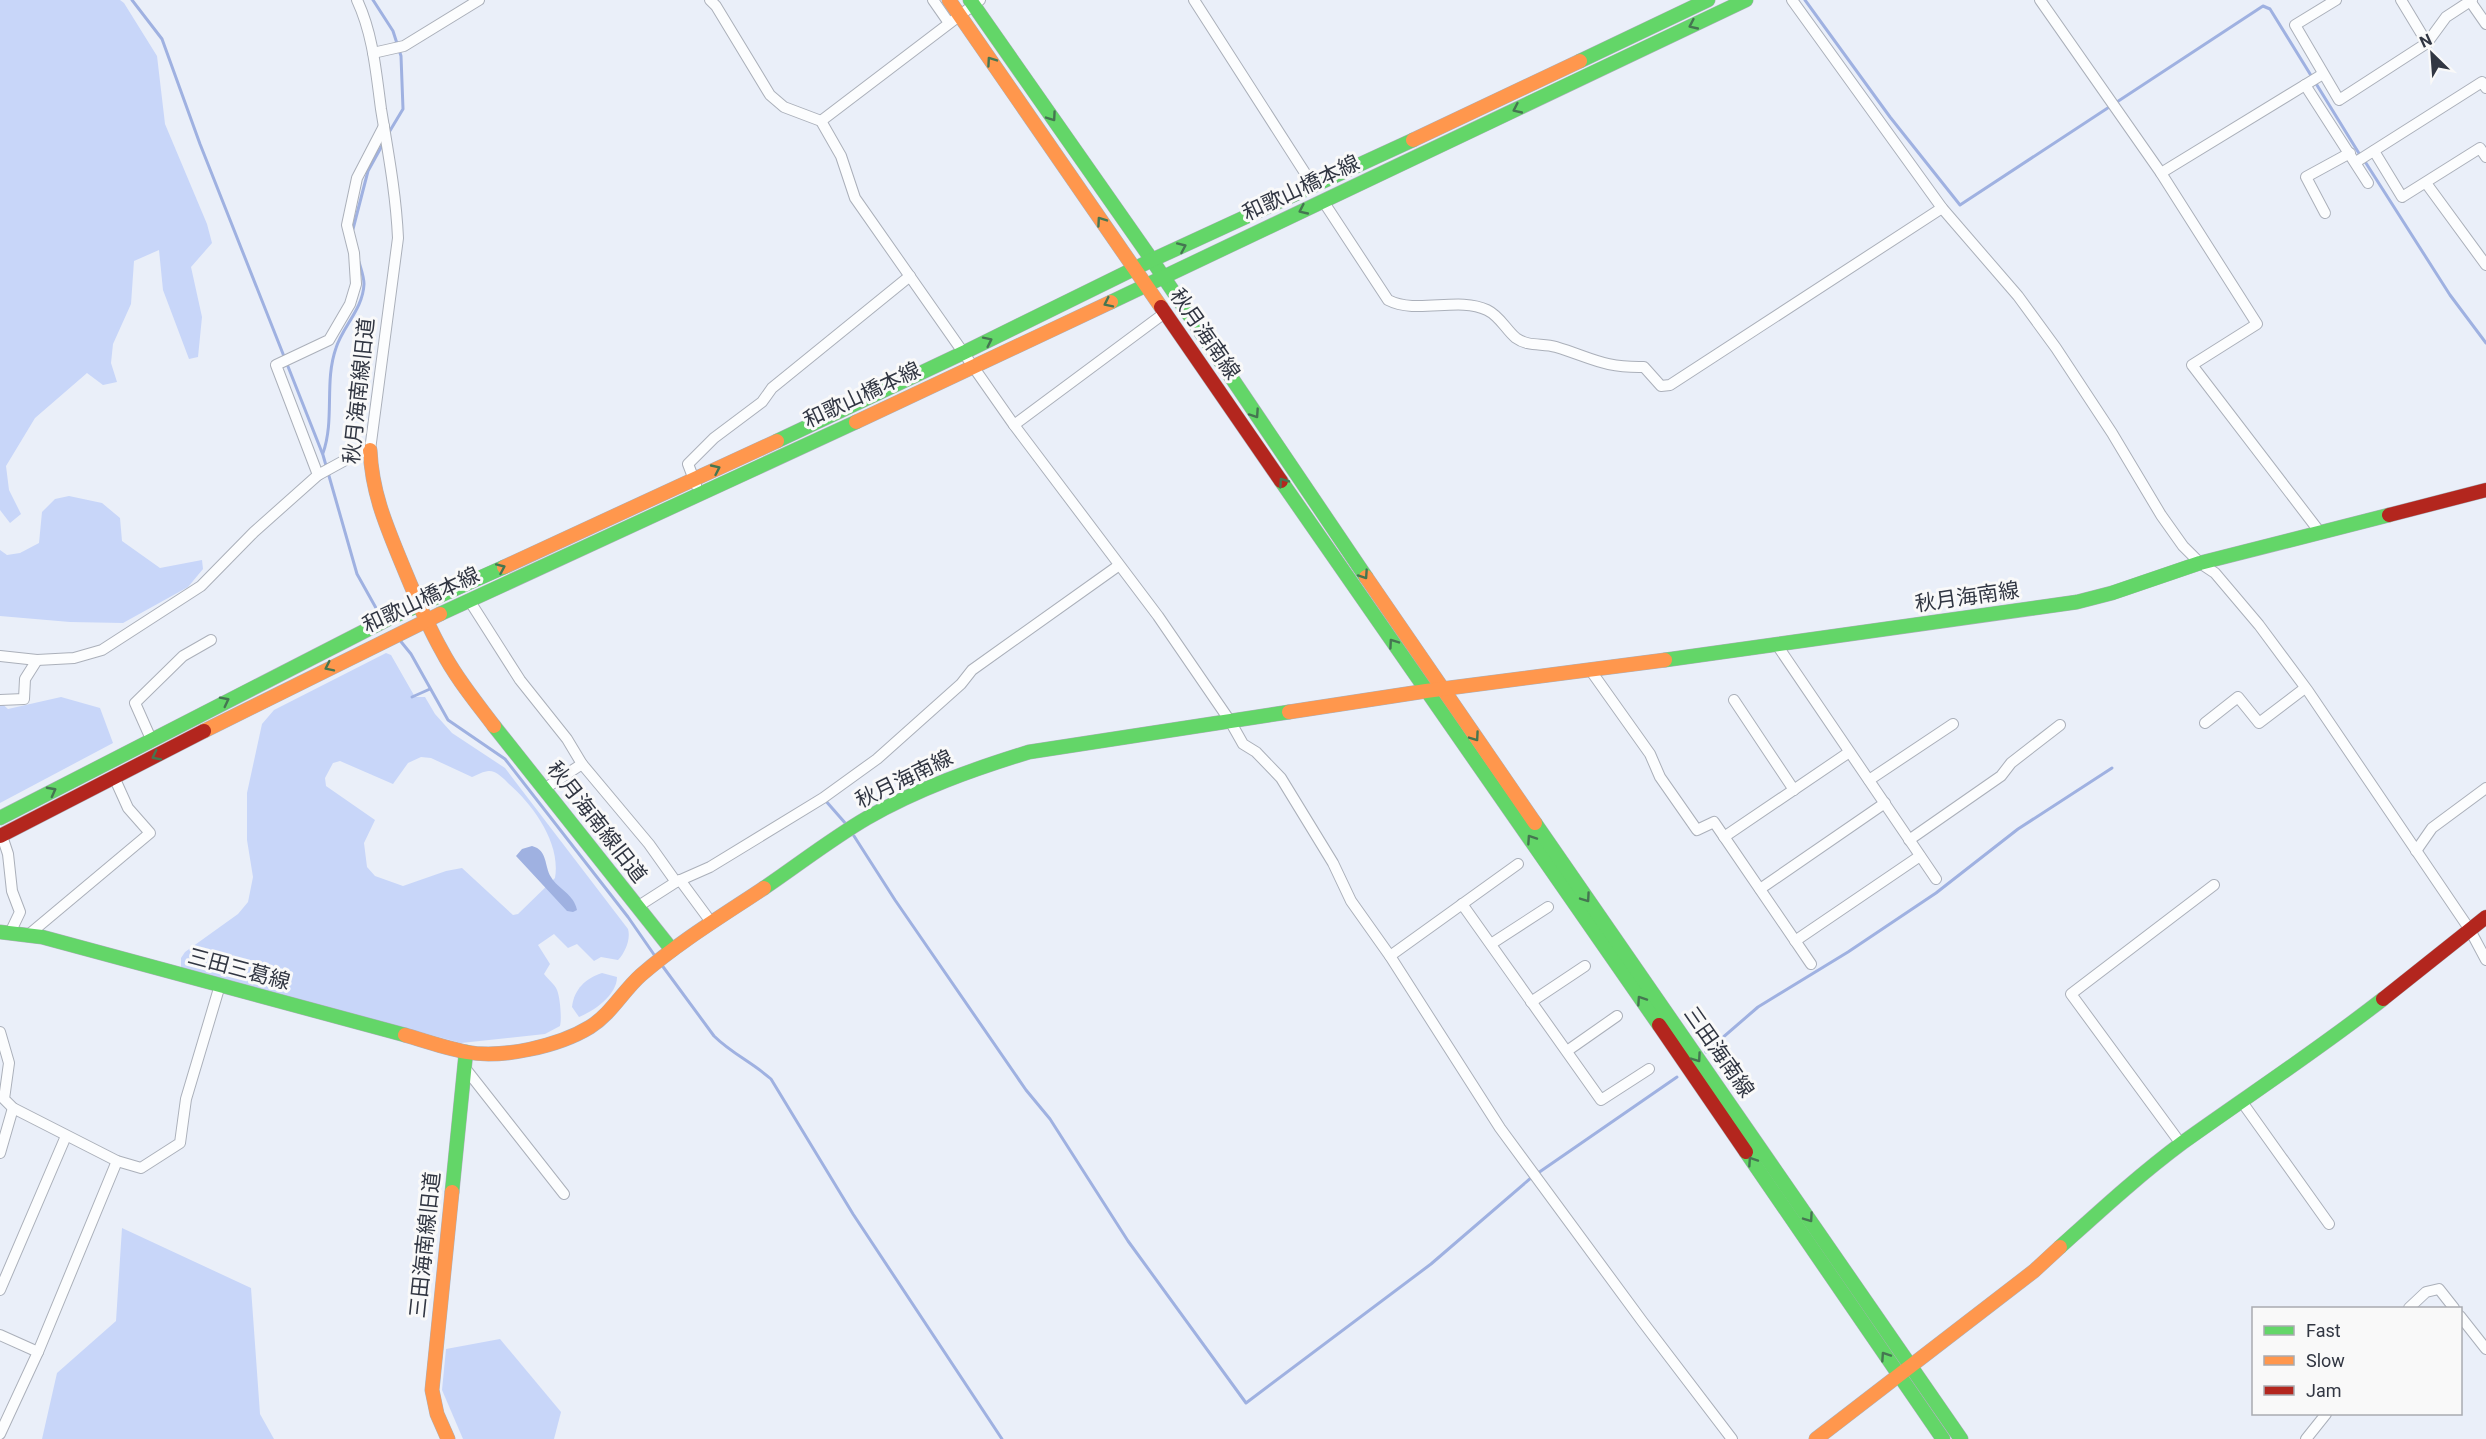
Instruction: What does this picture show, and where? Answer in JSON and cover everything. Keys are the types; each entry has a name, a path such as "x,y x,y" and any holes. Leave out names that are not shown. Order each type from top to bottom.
{"main road":[{"name":"秋月海南線","path":"949,0 954,19 1166,312 1426,691"},
{"name":"和歌山橋本線","path":"1,836 382,642 1152,260 1314,187 1708,0"},
{"name":"和歌山橋本線","path":"0,818 419,604 975,367 1746,0"},
{"name":"秋月海南線","path":"975,2 1442,689"},
{"name":"秋月海南線旧道","path":"370,450 371,477 381,514 442,652 462,684 637,907 668,952"},
{"name":"秋月海南線","path":"466,1052 484,1054 524,1050 554,1043 590,1027 668,952 866,819 973,769 1029,752 1426,691 1591,671 2077,602 2112,593 2200,563 2486,490"},
{"name":"三田海南線","path":"1442,689 1961,1439"},
{"name":"三田海南線","path":"1426,691 1510,809 1942,1439"},
{"path":"1816,1439 2034,1271 2128,1186 2181,1144 2330,1041 2486,917"},
{"name":"三田三葛線","path":"5,933 42,937 466,1052"},
{"name":"三田海南線旧道","path":"448,1439 436,1414 432,1390 466,1052"}],"street":[{"name":"秋月海南線旧道","path":"357,0 363,12 373,53 396,204 398,238 370,450"},
{"path":"373,53 404,46 479,0"},
{"path":"710,0 716,6 770,95 784,107 821,121 841,156 855,198 1014,425 1118,566 1158,616 1230,721 1243,744 1257,753 1281,778 1333,862 1351,902 1390,956 1500,1128 1732,1439"},
{"path":"933,0 954,19"},
{"path":"1194,0 1314,187"},
{"path":"1792,0 1942,208 2018,296 2037,322 2112,433 2161,515 2183,546 2200,563 2215,573 2306,688 2470,930 2486,960"},
{"path":"2040,0 2161,173 2257,324 2192,365 2319,531"},
{"path":"2336,0 2295,25 2339,100 2427,43 2446,17 2471,1 2486,24"},
{"path":"2401,0 2427,43"},
{"path":"821,121 975,2"},
{"path":"2161,173 2323,74"},
{"path":"2325,213 2306,177 2353,157 2374,151 2482,82 2486,88"},
{"path":"2305,84 2368,183"},
{"path":"320,474 276,365 328,340 350,304 356,284 354,253 347,225 357,178 384,125"},
{"path":"2374,151 2402,197 2480,148 2486,157"},
{"path":"2426,183 2486,265"},
{"path":"1323,201 1388,300 1399,306 1462,306 1486,310 1501,321 1517,339 1531,344 1554,346 1593,362 1619,367 1644,367 1661,386 1670,384 1942,208"},
{"path":"697,486 688,464 714,438 762,402 772,387 910,276"},
{"path":"1014,425 1166,312"},
{"path":"0,656 37,660 74,658 102,650 201,586 254,532 320,474 345,460 370,450"},
{"path":"637,907 678,881 710,867 823,798 877,759 961,684 972,670 1118,566"},
{"path":"469,600 520,680 567,739 582,764 711,922"},
{"path":"151,739 135,702 183,656 212,640"},
{"path":"1777,645 1848,753 1936,879"},
{"path":"0,700 24,699 25,679 37,660"},
{"path":"1591,671 1650,754 1660,777 1697,830 1713,822 1811,964"},
{"path":"2205,723 2238,697 2259,723 2306,688"},
{"path":"1734,700 1794,790"},
{"path":"1869,780 1953,724"},
{"path":"1909,840 2001,776 2011,763 2060,725"},
{"path":"1724,837 1848,753"},
{"path":"544,789 582,764"},
{"path":"27,936 150,833 128,808 114,777"},
{"path":"2416,851 2432,828 2486,788"},
{"path":"1760,889 1885,803"},
{"path":"1,836 8,854 12,891 20,912 5,933"},
{"path":"1795,941 1920,856"},
{"path":"1390,956 1518,864"},
{"path":"2181,1144 2072,994 2214,885"},
{"path":"1462,904 1601,1100 1649,1070"},
{"path":"1491,944 1548,907"},
{"path":"1532,1002 1585,966"},
{"path":"0,1032 9,1063 2,1099 13,1108 66,1136 117,1161 141,1168 180,1143 186,1099 220,985"},
{"path":"1567,1052 1617,1016"},
{"path":"465,1068 564,1194"},
{"path":"2242,1102 2329,1224"},
{"path":"0,1153 13,1108"},
{"path":"0,1290 66,1136"},
{"path":"0,1434 38,1352 117,1161"},
{"path":"2410,1307 2426,1292 2439,1289 2453,1307"},
{"path":"2462,1318 2486,1348"},
{"path":"0,1335 38,1352"},
{"path":"2306,1439 2324,1415"}],"shaded area":[{"path":"0,0 120,0 124,3 157,56 165,124 207,224 212,243 191,267 202,317 198,357 189,359 163,290 159,250 134,261 131,304 113,344 111,363 117,382 103,385 87,373 35,418 6,466 9,490 21,514 10,523 0,510"},
{"path":"69,496 102,503 120,518 122,541 160,568 202,560 203,569 188,587 123,623 70,622 0,616 0,550 7,555 20,553 39,543 42,512 55,499"},
{"path":"386,653 391,655 415,697 425,697 435,714 452,733 505,768 628,929 627,946 618,960 601,957 594,961 577,944 568,948 554,934 538,945 550,964 544,974 558,993 560,1026 545,1034 461,1043 181,968 181,958 185,952 238,914 248,902 253,877 247,840 247,793 262,724 274,710","holes":["421,757 431,758 472,777 487,771 498,774 527,803 543,826 554,852 555,878 518,914 513,915 462,868 403,886 375,876 367,867 364,843 375,820 326,786 325,778 333,763 340,761 393,784 408,763"]},
{"path":"61,697 100,708 113,743 0,803 0,702 8,709"},
{"path":"532,846 541,851 551,877 573,900 577,910 567,911 516,856 522,849"},
{"path":"602,973 617,977 613,990 598,1006 579,1017 572,1007 575,995 586,981"},
{"path":"122,1228 251,1288 260,1414 274,1439 42,1439 57,1373 116,1321"},
{"path":"500,1339 561,1412 554,1439 463,1439 442,1390 446,1349"}],"waterway":[{"path":"132,0 162,39 200,144 323,455 357,574 381,617"},
{"path":"373,0 393,31 401,56 403,109 388,134"},
{"path":"1805,0 1890,117 1960,205 2263,6 2270,9 2360,155"},
{"path":"353,229 368,171 384,142"},
{"path":"2364,160 2450,295 2486,343"},
{"path":"323,453 327,440 332,361 339,340 357,309 363,293 364,281 359,262"},
{"path":"398,638 411,654 448,720 505,759 628,917 655,956"},
{"path":"412,697 430,689"},
{"path":"1706,1052 1758,1007 1848,952 1936,893 2018,829 2112,768"},
{"path":"825,800 846,824"},
{"path":"854,836 895,900 1026,1090 1050,1119 1128,1241 1246,1403 1431,1264 1532,1177"},
{"path":"661,964 714,1036 771,1079 853,1214 1002,1439"},
{"path":"1538,1173 1677,1077"}],"traffic: fast":[{"path":"970,0 1152,260 1366,577"},
{"path":"1580,61 1708,0"},
{"path":"1111,302 1746,0"},
{"path":"777,441 1152,260 1413,140"},
{"path":"440,614 856,422"},
{"path":"1281,481 1659,1025"},
{"path":"1665,660 2077,602 2112,593 2200,563 2389,515"},
{"path":"0,818 390,618 504,567"},
{"path":"764,888 867,818 946,780 988,765 1029,752 1289,712"},
{"path":"494,726 672,950"},
{"path":"1535,823 1961,1439"},
{"path":"0,932 42,937 405,1035"},
{"path":"2060,1247 2166,1155 2383,999"},
{"path":"452,1192 466,1052"},
{"path":"1746,1152 1943,1439"}],"traffic: slow":[{"path":"949,0 1161,307"},
{"path":"1413,140 1580,61"},
{"path":"856,422 1111,302"},
{"path":"504,567 777,441"},
{"path":"370,450 371,466 381,508 420,608 454,671 494,726"},
{"path":"1366,577 1535,823"},
{"path":"204,731 440,614"},
{"path":"1289,712 1426,691 1665,660"},
{"path":"405,1035 480,1054 513,1052 563,1040 597,1022 641,975 670,951 764,888"},
{"path":"448,1439 437,1414 432,1390 452,1192"},
{"path":"1816,1439 2034,1271 2060,1247"}],"traffic: jam":[{"path":"1161,307 1281,481"},
{"path":"2389,515 2486,490"},
{"path":"0,836 204,731"},
{"path":"2383,999 2486,917"},
{"path":"1659,1025 1746,1152"}]}
